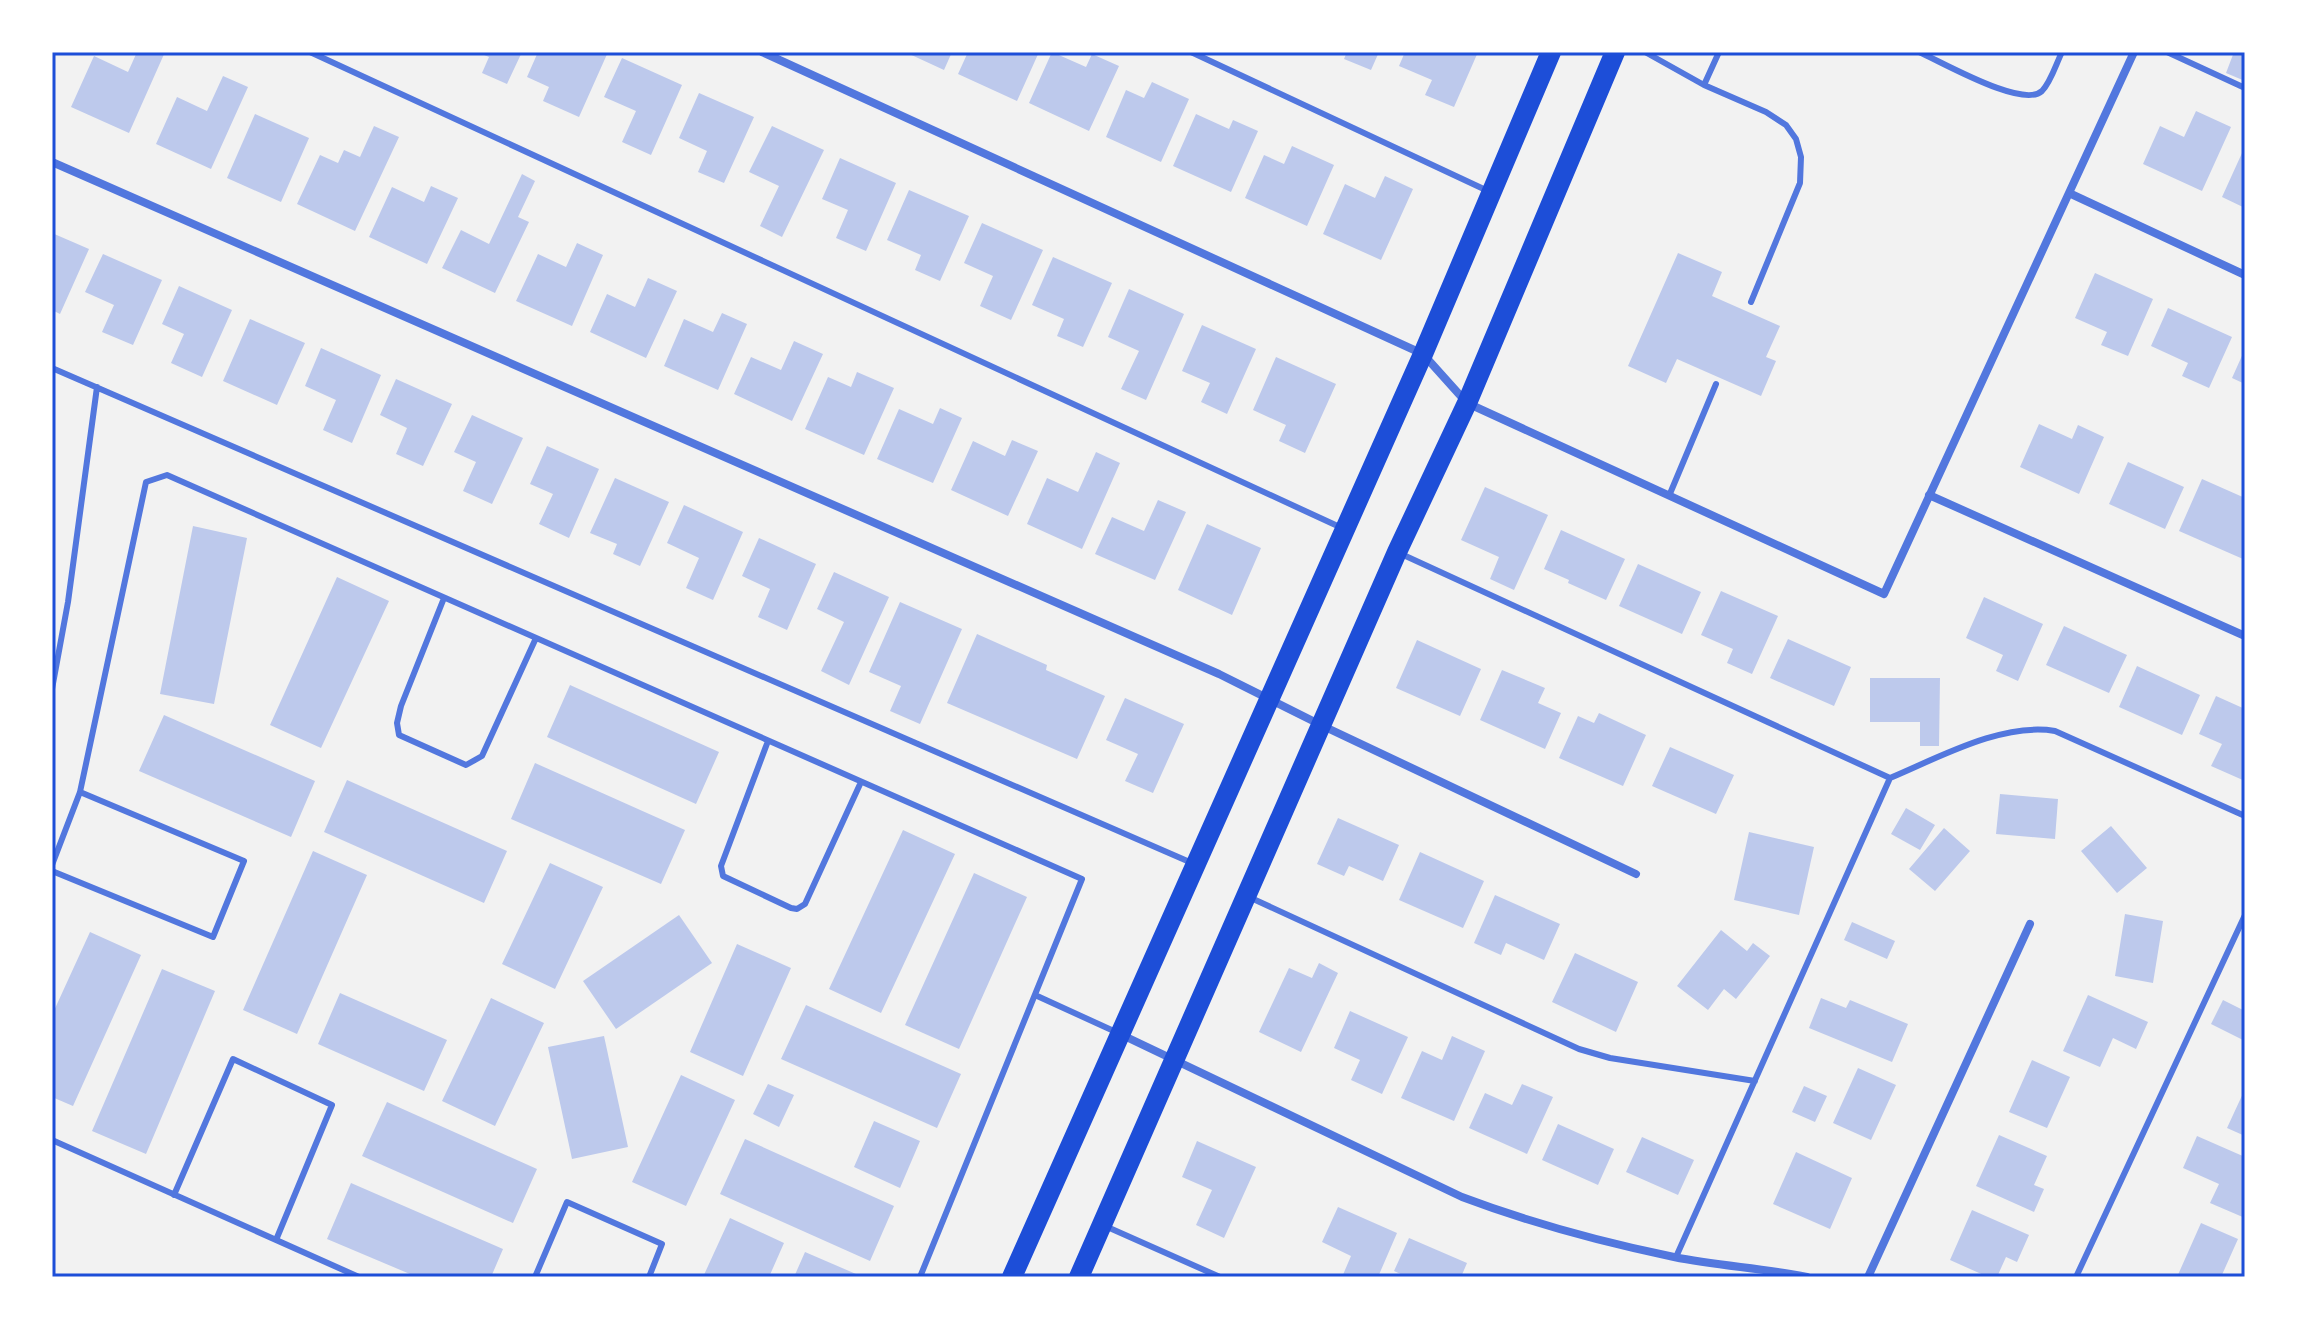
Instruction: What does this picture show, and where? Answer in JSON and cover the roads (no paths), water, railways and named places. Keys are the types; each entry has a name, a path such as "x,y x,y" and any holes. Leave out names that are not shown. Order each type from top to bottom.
{"main road":[{"path":"1012,1277 1423,354 1551,52"},
{"path":"1079,1277 1397,552 1467,403 1615,52"}],"street":[{"path":"762,52 1423,354 1467,403 1884,594 2131,53"},
{"path":"52,162 1171,652 1636,874"},
{"path":"2069,193 2245,275"},
{"path":"1929,495 2245,636"},
{"path":"1868,1277 2030,924"},
{"path":"1119,1034 1462,1197 1519,1218 1676,1257 1807,1277"}],"lane":[{"path":"310,52 1345,530"},
{"path":"1191,52 1491,193"},
{"path":"1645,52 1704,85 1766,112 1786,125 1796,139 1801,157 1800,183 1751,302"},
{"path":"1704,85 1719,52"},
{"path":"1919,52 2006,92 2022,96 2040,93 2062,52"},
{"path":"2167,52 2245,88"},
{"path":"52,368 1196,865"},
{"path":"1669,496 1716,384"},
{"path":"52,689 68,602 97,387"},
{"path":"52,865 80,792 146,482 167,475 1082,879 920,1277"},
{"path":"1397,552 1890,778"},
{"path":"444,598 397,723 399,735 466,765 482,756 536,638"},
{"path":"1676,1257 1890,778 2012,731 2041,729 2055,731 2245,816"},
{"path":"768,741 721,866 723,876 791,908 797,909 805,904 861,782"},
{"path":"52,871 213,937 244,861 80,792"},
{"path":"1246,896 1579,1049 1610,1058 1755,1081"},
{"path":"2076,1277 2245,915"},
{"path":"1035,995 1119,1034"},
{"path":"174,1195 233,1059 332,1105 276,1240"},
{"path":"52,1140 359,1277"},
{"path":"535,1277 567,1202 662,1244 649,1277"},
{"path":"1101,1225 1220,1277"}]}
